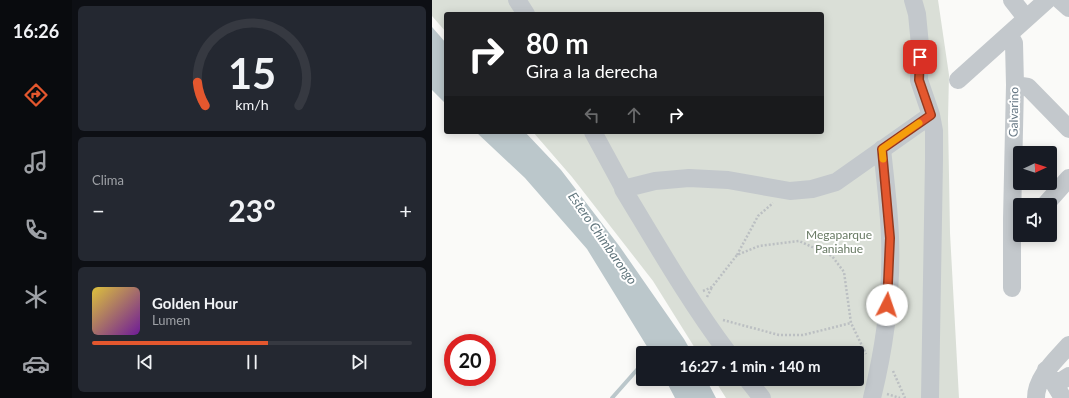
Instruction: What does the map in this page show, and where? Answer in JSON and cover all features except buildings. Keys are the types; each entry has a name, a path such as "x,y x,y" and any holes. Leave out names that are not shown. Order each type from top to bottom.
{"street":[{"path":"516,0 525,12"},
{"path":"913,0 917,14 920,45 919,80 931,115 934,131 930,398"},
{"path":"1012,0 1026,18"},
{"path":"958,80 1047,0"},
{"path":"1060,0 1069,8"},
{"name":"Galvarino","path":"1009,34 1014,43 1016,198"},
{"path":"1015,85 1028,87 1069,129"},
{"path":"624,189 655,181 689,178 728,180 790,191 812,189 836,182 931,115"},
{"path":"594,134 623,189 688,297 723,346"},
{"path":"872,398 883,347 889,291 890,238 882,149"},
{"path":"1051,198 1069,178"},
{"name":"Galvarino","path":"1012,288 1015,242"},
{"path":"1036,398 1036,393 1058,382 1069,346"},
{"path":"753,386 762,398"}],"path":[{"path":"688,297 712,287 737,256 758,216 790,191"},
{"path":"737,256 759,246 799,241 832,256 844,272 851,324 876,376"},
{"path":"721,319 779,335 803,335 851,324"}],"green space":[{"name":"Megaparque Paniahue","path":"432,0 938,0 949,75 948,119 950,233 959,398 726,398 718,386 864,386 864,346 694,346 653,281 572,177 535,134 824,134 824,12 444,12 444,30 432,16"}],"water":[{"path":"432,27 444,41 444,102 432,90"},
{"name":"Estero Chimbarongo","path":"478,134 527,134 561,170 620,247 688,346 647,346 587,249 525,178"},
{"path":"669,386 710,386 716,398 675,398"}],"waterway":[{"path":"612,398 636,371"}],"slow traffic":[{"path":"883,159 882,149 919,123"}],"route":[{"path":"887,305 889,291 890,238 882,149 931,115 919,80 920,57"}]}
